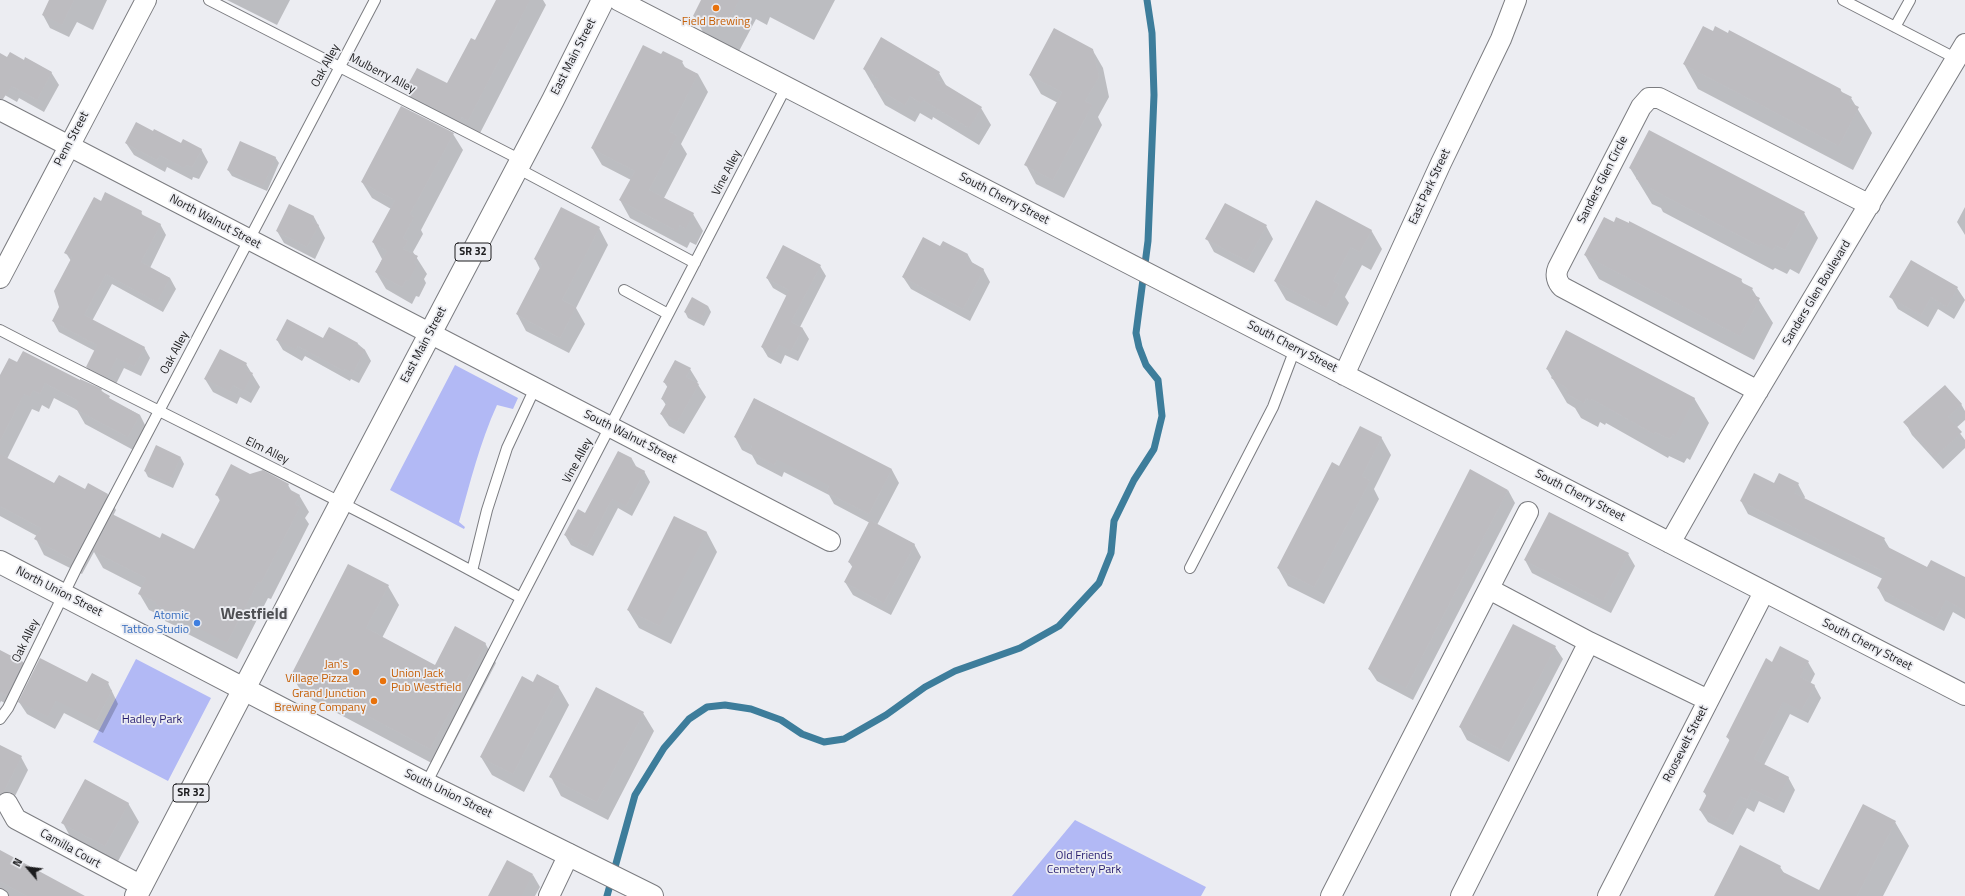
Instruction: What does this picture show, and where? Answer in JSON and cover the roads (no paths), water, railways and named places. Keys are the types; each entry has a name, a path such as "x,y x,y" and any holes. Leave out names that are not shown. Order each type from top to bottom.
{"main road":[{"name":"East Main Street","path":"245,689 340,503 519,164 603,0"},
{"name":"North Union Street","path":"0,562 245,689"},
{"name":"South Union Street","path":"245,689 426,784 645,892"},
{"name":"SR 32","path":"139,891 245,689"}],"street":[{"name":"Penn Street","path":"0,278 146,0"},
{"name":"South Cherry Street","path":"618,0 1965,696"},
{"name":"East Park Street","path":"1344,375 1438,170 1501,39 1516,0"},
{"name":"Sanders Glen Boulevard","path":"1670,543 1758,391 1961,51"},
{"name":"Sanders Glen Circle","path":"1758,391 1562,287 1558,282 1556,273 1558,268 1641,106 1651,97 1663,99 1870,205"},
{"name":"North Walnut Street","path":"0,110 429,334"},
{"name":"South Walnut Street","path":"429,334 830,541"},
{"path":"1331,896 1528,512"},
{"path":"1489,589 1589,642 1708,700"},
{"name":"Roosevelt Street","path":"1608,896 1764,592"},
{"path":"1460,896 1589,642"},
{"name":"Camilla Court","path":"7,809 139,891"},
{"path":"549,896 569,854"}],"lane":[{"name":"Mulberry Alley","path":"209,0 340,67 519,164 695,263"},
{"name":"Oak Alley","path":"0,719 8,708 63,595 375,0"},
{"path":"1843,0 1895,27 1961,51"},
{"path":"1895,27 1910,0"},
{"name":"Vine Alley","path":"426,784 786,87"},
{"path":"624,290 668,314"},
{"name":"Elm Alley","path":"0,330 158,412 340,503 521,598"},
{"path":"1190,568 1272,407 1295,349"},
{"path":"472,571 487,510 508,448 535,388"}],"waterway":[{"path":"607,896 635,795 664,748 689,719 707,707 725,705 751,709 781,720 802,734 824,742 844,739 886,715 925,687 955,671 1020,648 1059,626 1099,583 1111,553 1114,521 1134,480 1154,449 1162,416 1158,380 1146,365 1139,347 1136,333 1148,241 1154,95 1152,33 1147,0"}],"place":[{"name":"Field Brewing","path":"716,8"},
{"name":"Atomic Tattoo Studio","path":"197,623"},
{"name":"Jan's Village Pizza","path":"356,672"},
{"name":"Union Jack Pub Westfield","path":"383,681"},
{"name":"Grand Junction Brewing Company","path":"374,701"}],"district":[{"name":"Westfield","path":"254,615"}],"park label":[{"name":"Hadley Park","path":"152,720"},
{"name":"Old Friends Cemetery Park","path":"1084,863"}]}
